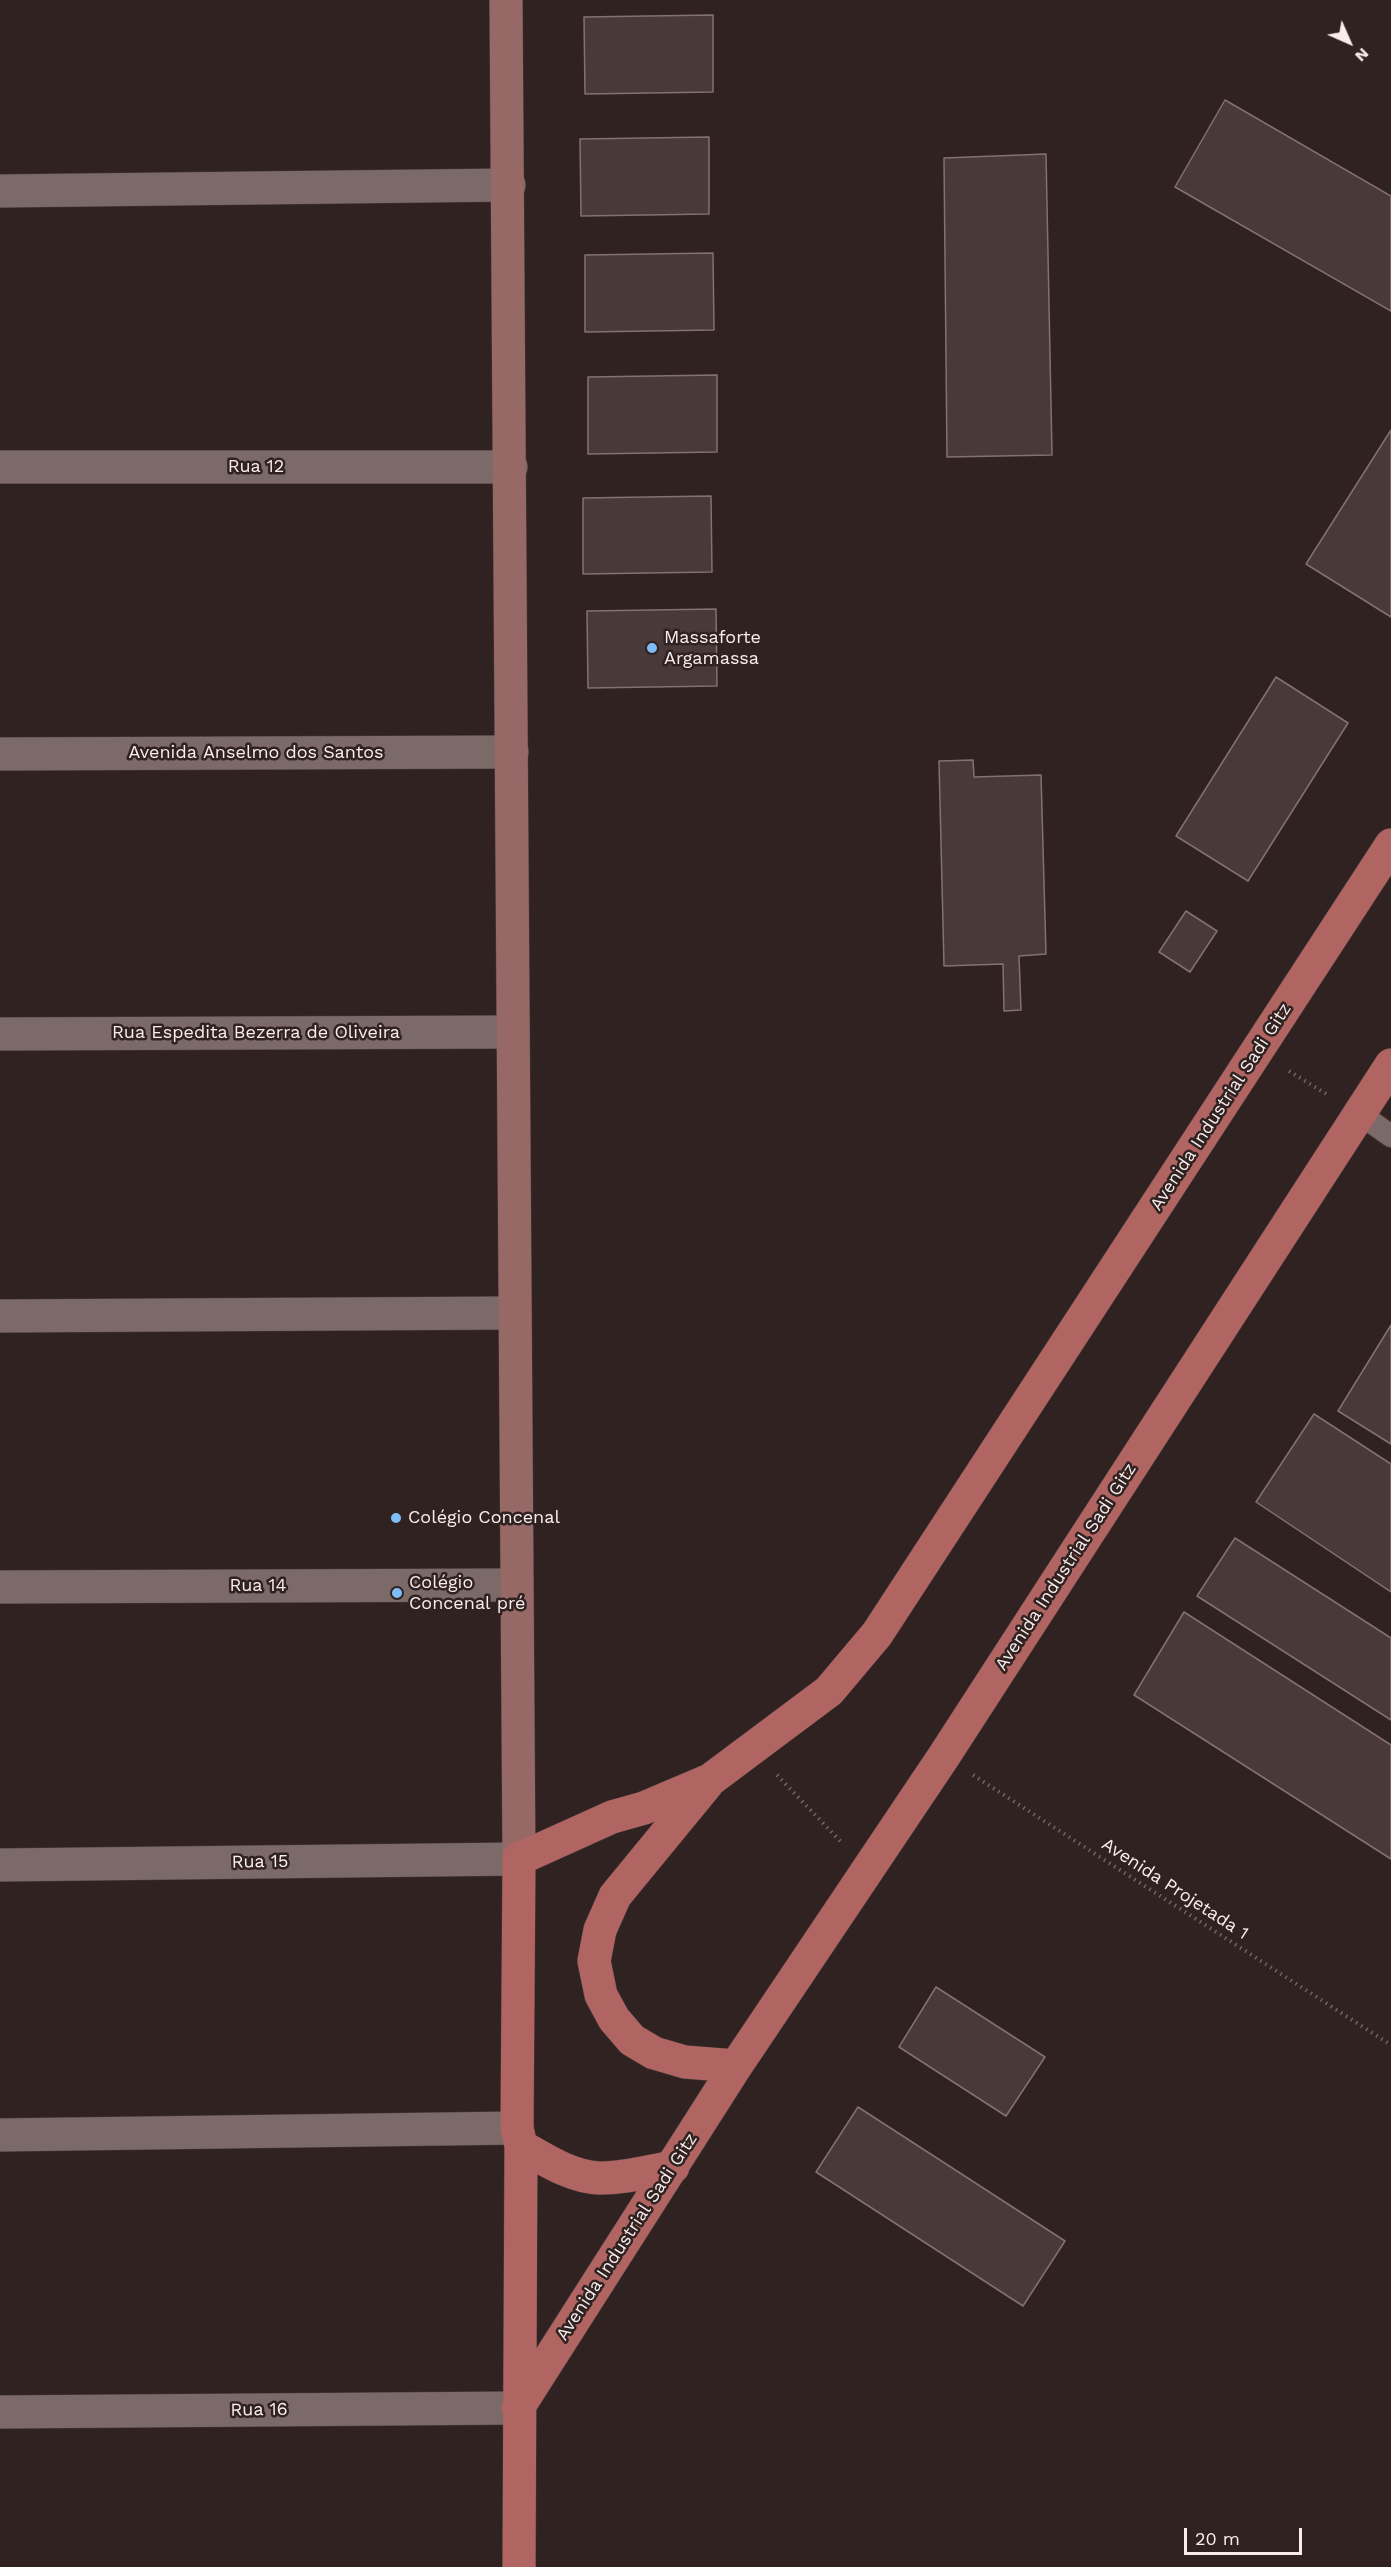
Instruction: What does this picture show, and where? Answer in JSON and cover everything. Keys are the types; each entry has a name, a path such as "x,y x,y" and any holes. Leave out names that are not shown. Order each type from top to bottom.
{"main road":[{"name":"Avenida Industrial Sadi Gitz","path":"736,2066 685,2061 654,2054 632,2040 614,2019 600,1995 594,1961 600,1930 615,1896 710,1780 829,1691 877,1634 1391,845"},
{"name":"Avenida Industrial Sadi Gitz","path":"518,2408 736,2066 944,1756 1391,1065"},
{"name":"Avenida Industrial Sadi Gitz","path":"519,1858 612,1817 644,1808 710,1780"},
{"path":"519,1858 519,2567"},
{"path":"519,2137 554,2164 597,2178 673,2167"}],"street":[{"path":"507,0 515,1585 519,1858"},
{"path":"0,191 508,185"},
{"name":"Rua 12","path":"0,467 511,468"},
{"name":"Avenida Anselmo dos Santos","path":"0,754 512,752"},
{"name":"Rua Espedita Bezerra de Oliveira","path":"0,1034 513,1032"},
{"path":"0,1316 514,1313"},
{"name":"Rua 14","path":"0,1587 515,1585"},
{"name":"Rua 15","path":"0,1865 519,1858"},
{"path":"0,2135 519,2137"},
{"name":"Rua 16","path":"0,2412 518,2408"}],"lane":[{"path":"1359,1114 1391,1136"}],"path":[{"path":"1257,1052 1359,1114"},
{"path":"751,1749 868,1869"},
{"name":"Avenida Projetada 1","path":"944,1756 1391,2045"}],"building":[{"path":"713,15 713,92 585,94 584,17"},
{"path":"1225,100 1391,196 1391,311 1175,187"},
{"path":"709,137 709,214 581,216 580,139"},
{"path":"1046,154 1052,455 947,457 944,158"},
{"path":"713,253 714,330 585,332 585,255"},
{"path":"717,375 717,452 588,454 588,377"},
{"path":"1391,430 1391,617 1306,564"},
{"path":"711,496 712,572 583,574 583,498"},
{"name":"Massaforte Argamassa","path":"716,609 717,686 588,688 587,611"},
{"path":"1276,677 1348,723 1248,881 1176,836"},
{"path":"973,760 974,777 1041,775 1046,954 1019,956 1021,1010 1004,1011 1003,964 944,966 939,761"},
{"path":"1186,911 1217,931 1190,972 1159,952"},
{"path":"1391,1325 1391,1444 1338,1411"},
{"path":"1314,1414 1391,1464 1391,1592 1256,1502"},
{"path":"1235,1538 1391,1638 1391,1720 1197,1596"},
{"path":"1184,1612 1391,1745 1391,1859 1134,1695"},
{"path":"936,1987 1045,2057 1006,2116 899,2047"},
{"path":"858,2107 1065,2241 1023,2306 816,2172"}],"place":[{"name":"Massaforte Argamassa","path":"652,648"},
{"name":"Colégio Concenal","path":"396,1518"},
{"name":"Colégio Concenal pré","path":"397,1593"}]}
